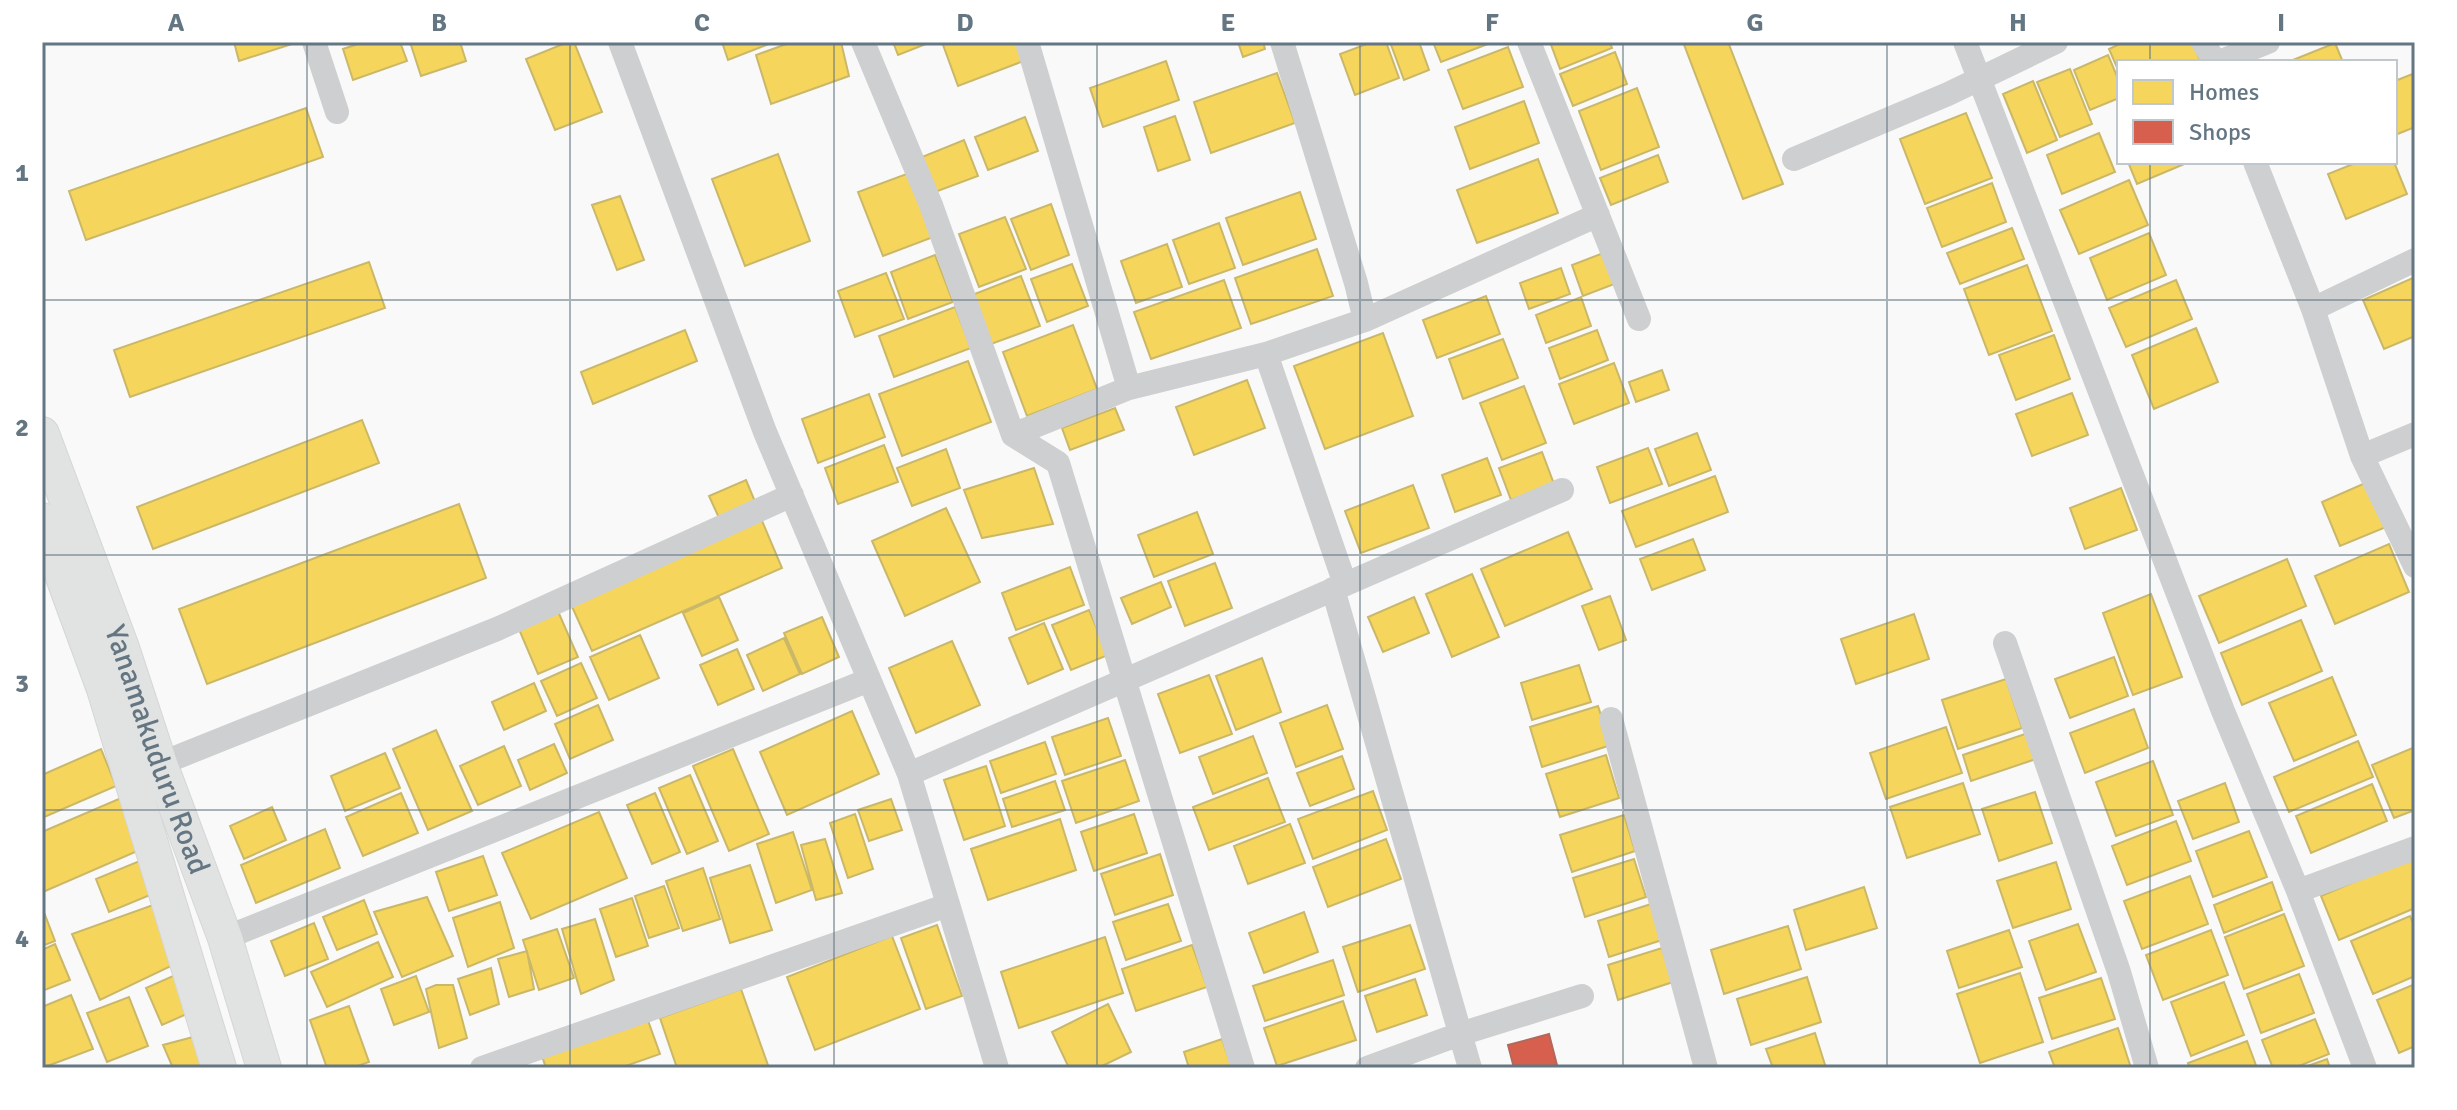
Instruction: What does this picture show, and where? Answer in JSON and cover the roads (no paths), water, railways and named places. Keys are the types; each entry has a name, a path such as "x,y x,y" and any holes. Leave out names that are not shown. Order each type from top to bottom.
{"street":[{"path":"314,42 337,112"},
{"path":"620,42 765,432 909,774 997,1068"},
{"path":"863,42 931,205 1013,435 1058,463 1243,1068"},
{"path":"1027,42 1129,388"},
{"path":"1282,42 1365,320"},
{"path":"1529,42 1639,319"},
{"path":"1965,42 2223,711 2298,891 2365,1068"},
{"path":"1794,159 2056,42"},
{"path":"2203,42 2216,60"},
{"path":"2222,60 2268,42"},
{"path":"2256,164 2313,309 2362,456 2415,566"},
{"path":"1013,435 1129,388 1266,354 1365,320 1598,215"},
{"path":"2313,309 2415,260"},
{"path":"1266,354 1339,587 1470,1068"},
{"name":"Yanamakuduru Road","path":"42,434 225,938 264,1068"},
{"path":"2362,456 2415,434"},
{"path":"909,774 1562,490"},
{"path":"160,764 497,629 792,495"},
{"name":"Yanamakuduru Road","path":"42,520 104,689 219,1068"},
{"path":"2005,643 2119,972 2147,1068"},
{"path":"225,938 869,680"},
{"path":"1611,719 1706,1068"},
{"path":"2298,891 2415,848"},
{"path":"482,1068 948,905"},
{"path":"1367,1068 1460,1034 1582,996"}]}
